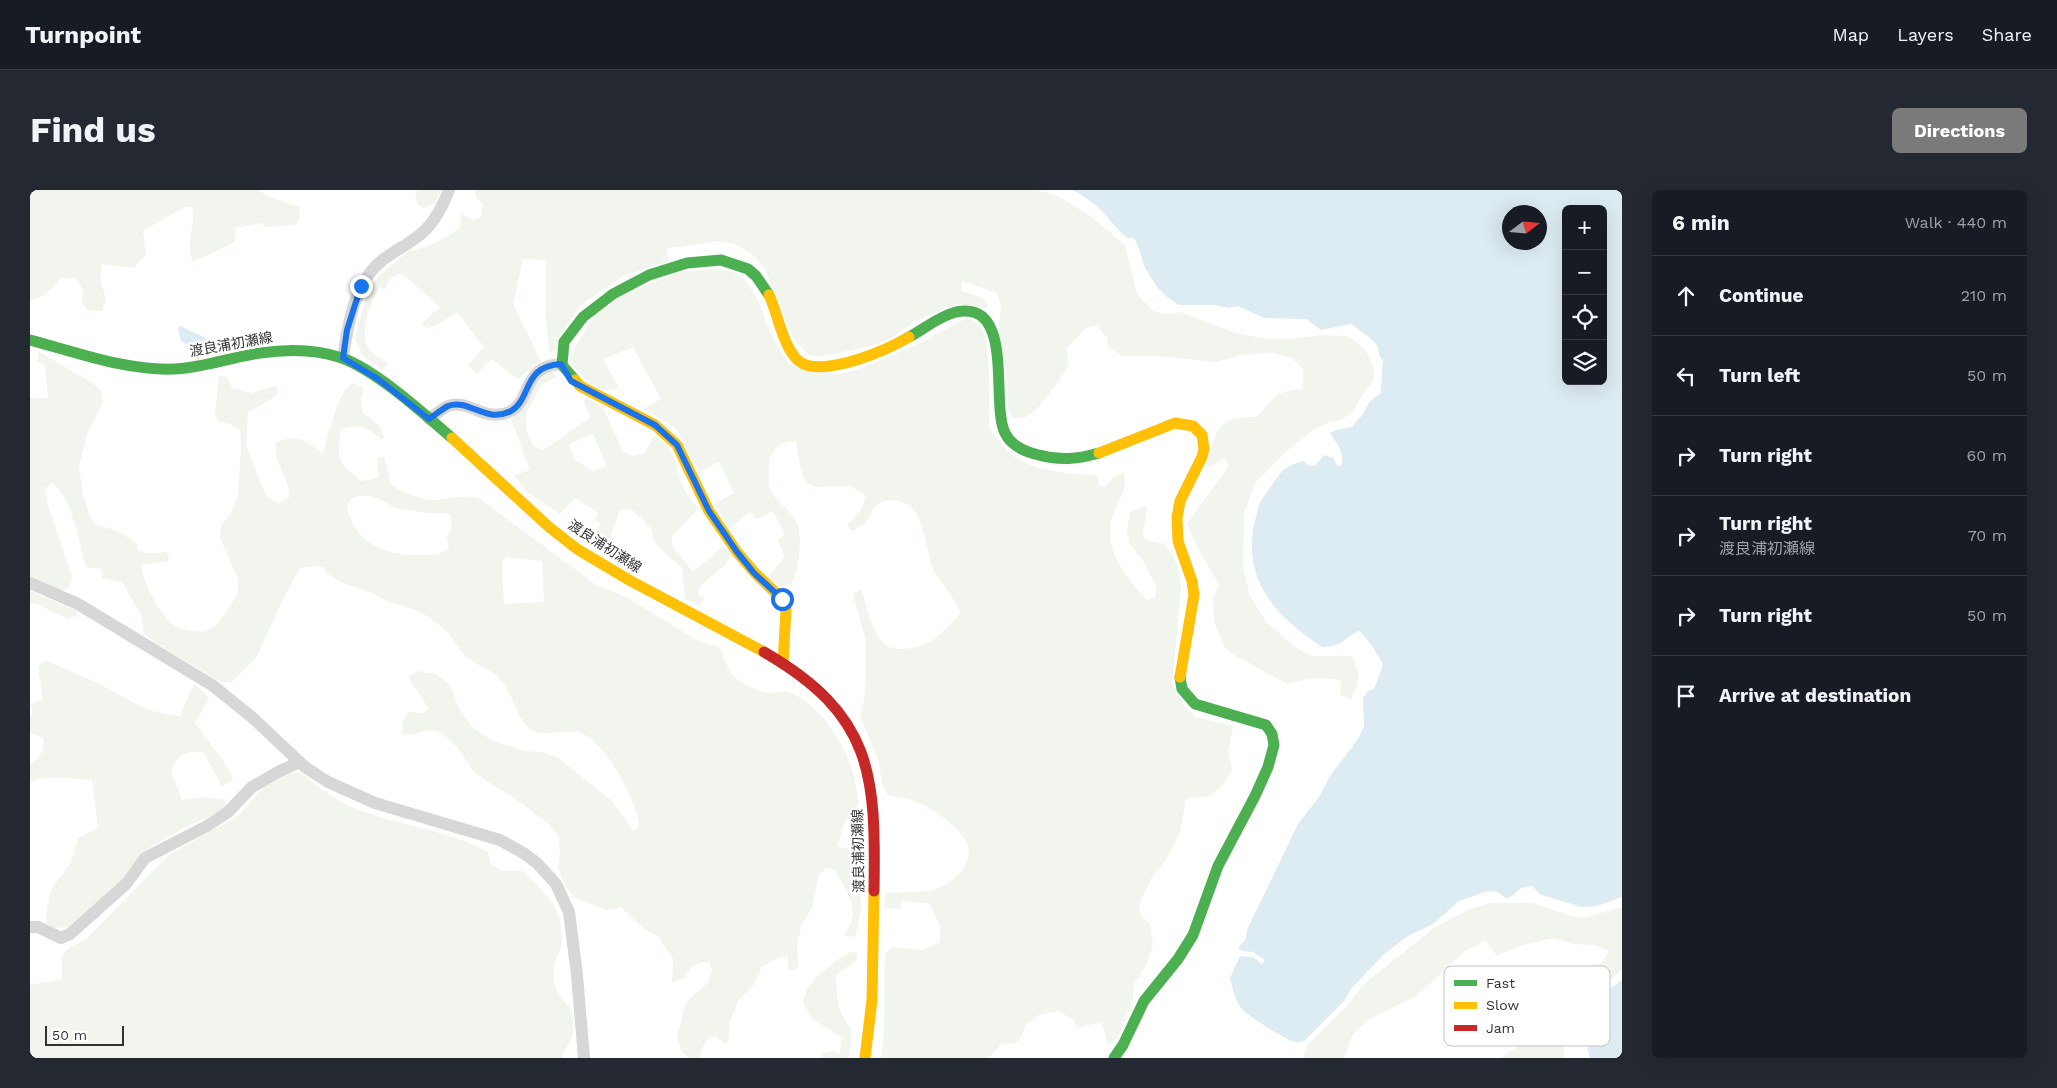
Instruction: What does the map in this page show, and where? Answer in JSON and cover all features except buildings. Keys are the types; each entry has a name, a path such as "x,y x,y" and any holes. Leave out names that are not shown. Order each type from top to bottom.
{"street":[{"path":"343,358 347,330 361,286 381,261 418,237 438,215 449,190"},
{"path":"783,664 786,609 782,599 754,573 709,511 677,445 655,425 571,381 561,364 563,346 572,330 583,316 616,290 680,265 700,260 722,260 746,268 764,284 789,349 800,361 813,366 830,366 861,358 907,338 945,316 961,311 982,315 990,324 998,359 1001,425 1010,441 1024,451 1042,457 1077,459 1175,423 1186,422 1195,426 1203,435 1205,443 1203,454 1178,503 1176,520 1178,540 1194,596 1180,678 1182,689 1195,704 1266,725 1271,730 1274,740 1273,751 1247,811 1217,867 1189,943 1178,961 1145,1000 1122,1050 1114,1058"},
{"name":"渡良浦初瀬線","path":"30,340 117,362 156,369 193,367 273,351 307,351 343,358 378,379 429,419 560,536 586,555 620,576 747,642 783,664 818,690 846,720 864,754 870,778 874,880 871,1011 865,1058"},
{"path":"429,419 448,406 460,404 484,414 510,411 516,407 532,377 542,369 553,364 561,364"},
{"path":"30,584 78,604 212,685 253,718 300,762 328,782 353,795 375,803 500,840 525,854 549,875 563,896 569,912 578,976 584,1058"},
{"path":"30,927 38,927 61,938 70,934 126,884 145,858 207,826 228,812 252,787 300,762"}],"shaded area":[{"path":"30,190 259,190 266,196 299,207 300,216 296,225 265,227 261,223 235,228 235,242 193,262 190,239 193,212 191,207 183,208 143,231 146,254 134,268 102,264 100,277 106,300 102,311 88,310 82,303 83,289 75,278 61,278 39,298 30,300"},
{"path":"418,190 442,190 435,203 424,208 418,205 415,197"},
{"path":"474,190 1037,190 1058,196 1089,215 1125,245 1137,294 1153,311 1167,314 1180,312 1236,333 1260,338 1290,339 1321,335 1346,336 1359,343 1369,356 1374,370 1373,380 1351,413 1341,420 1316,428 1288,450 1256,482 1244,513 1243,568 1250,596 1267,623 1294,646 1311,656 1351,656 1358,673 1358,682 1351,699 1340,695 1341,681 1314,678 1288,684 1234,655 1223,645 1214,621 1213,600 1219,585 1197,547 1187,523 1229,466 1224,458 1210,467 1205,465 1215,436 1223,424 1237,418 1257,417 1276,396 1287,391 1303,389 1303,369 1291,357 1273,353 1240,355 1217,362 1159,356 1123,356 1108,347 1107,337 1096,325 1086,328 1067,348 1068,365 1056,385 1037,409 1026,417 1013,419 1008,408 1006,371 998,331 1001,308 997,293 962,281 961,291 981,297 988,304 986,308 956,304 915,321 893,337 872,346 819,357 809,355 793,338 764,267 753,255 735,244 717,241 666,249 669,261 623,276 579,306 564,330 557,351 549,352 546,316 546,260 523,259 513,304 541,361 518,379 491,359 477,374 468,365 484,347 457,312 437,325 426,328 422,323 440,307 402,273 391,277 384,290 380,287 376,293 365,326 366,343 369,349 388,364 382,370 362,355 355,339 364,304 372,285 380,275 408,251 426,247 460,228 461,214 474,220 481,217 483,204 476,198"},
{"path":"1073,190 1622,190 1622,897 1597,906 1581,907 1539,894 1533,886 1521,888 1512,896 1506,898 1497,892 1488,891 1459,901 1433,924 1408,936 1383,955 1351,989 1344,1001 1301,1042 1294,1042 1283,1036 1241,1008 1235,997 1230,978 1240,956 1253,957 1262,964 1265,960 1253,952 1243,951 1238,948 1246,939 1247,930 1298,824 1319,797 1330,776 1358,739 1364,727 1363,698 1368,691 1374,689 1383,665 1373,646 1359,631 1340,644 1322,647 1291,624 1278,611 1267,597 1259,582 1254,565 1252,546 1256,516 1264,496 1281,472 1289,466 1303,461 1310,466 1316,465 1324,455 1333,458 1337,465 1341,466 1341,453 1330,433 1352,427 1363,414 1370,401 1380,394 1383,360 1379,356 1379,350 1374,341 1352,324 1321,330 1306,319 1264,318 1238,306 1229,308 1214,305 1179,305 1157,287 1145,268 1136,241 1124,235 1089,200"},
{"path":"720,269 735,273 746,281 758,300 770,333 788,363 799,369 841,374 862,368 916,345 967,318 975,322 984,333 988,351 989,428 1003,445 1021,461 1042,469 1064,473 1096,475 1100,486 1105,487 1115,476 1124,472 1123,493 1110,524 1112,548 1123,570 1147,600 1155,598 1157,588 1144,562 1129,543 1127,532 1130,512 1147,506 1143,535 1152,542 1163,543 1172,554 1178,568 1181,589 1172,683 1185,707 1196,717 1233,726 1228,753 1232,769 1225,783 1210,796 1186,799 1180,833 1167,858 1151,879 1141,900 1139,912 1150,925 1153,944 1147,964 1134,983 1133,998 1118,1038 1108,1045 1102,1022 1077,1028 1073,1019 1058,1011 1039,1015 1025,1025 1021,1038 1014,1044 1002,1043 989,1058 881,1058 884,1037 885,954 892,947 922,950 940,942 940,926 930,904 901,901 901,909 884,908 886,893 928,891 945,885 962,870 966,864 969,850 964,837 945,819 918,802 888,795 882,785 879,762 860,716 864,701 866,674 865,638 853,594 861,589 875,631 883,643 893,648 908,649 928,643 961,613 935,573 921,524 909,505 898,501 881,502 875,507 865,523 852,531 847,525 861,510 866,496 850,486 816,487 805,482 796,441 783,443 778,446 774,450 769,467 770,489 776,499 796,520 800,540 798,563 792,583 780,587 769,576 785,557 778,540 785,534 773,511 757,519 750,511 729,529 715,504 734,493 719,462 699,472 676,428 643,409 661,399 633,347 603,359 619,388 611,390 597,387 591,383 569,361 595,314 631,291 683,271"},
{"path":"180,326 206,338 201,354 181,341 178,329"},
{"path":"39,352 90,381 101,390 103,403 87,434 79,466 83,495 90,516 95,524 120,532 137,544 138,550 146,553 167,552 169,561 141,565 149,591 159,609 171,623 181,629 204,632 217,625 238,594 238,579 220,538 221,526 231,514 238,494 241,450 240,430 231,424 218,421 215,414 219,376 227,377 232,388 252,393 276,386 277,395 248,413 246,446 266,496 279,504 290,497 287,483 276,456 276,442 297,439 306,442 323,453 334,414 347,387 353,383 364,388 361,399 362,412 379,426 384,438 381,440 367,429 357,427 346,428 340,430 339,448 343,464 361,481 378,478 377,458 384,456 391,485 405,493 432,500 467,497 479,498 596,585 626,597 693,638 720,648 730,670 739,681 763,692 786,692 798,697 821,716 831,728 847,756 852,769 858,798 858,807 846,818 837,846 858,852 861,908 856,935 850,937 844,935 850,926 852,918 851,902 836,870 826,868 819,874 812,907 802,925 797,943 798,967 788,970 788,956 773,960 762,967 753,986 739,999 730,1022 729,1039 725,1045 717,1037 709,1037 699,1058 689,1058 681,1051 677,1038 687,1001 708,983 712,970 709,962 694,966 689,970 685,978 672,982 673,959 659,937 645,929 621,907 607,910 574,897 565,885 558,868 559,838 549,824 475,773 457,747 441,732 429,730 411,735 402,734 403,720 408,712 422,713 429,709 408,677 418,671 436,674 451,686 458,707 471,726 493,741 524,751 541,752 557,757 612,801 633,831 639,828 627,788 609,758 598,746 588,737 578,732 540,733 528,727 520,717 510,695 497,676 460,651 449,634 433,621 412,609 387,601 373,593 344,584 321,566 299,569 256,658 232,682 221,682 144,634 141,615 122,582 102,578 102,569 86,567 70,509 63,495 53,483 45,488 49,508 72,576 69,587 62,591 30,577 30,398 48,398 45,365 37,361","holes":["371,496 395,508 428,513 450,513 452,528 447,537 449,548 436,554 407,555 383,550 373,545 356,529 350,518 347,505 352,498","507,557 542,561 544,602 504,604 502,562"]},
{"path":"549,369 557,377 542,384 526,413 526,429 534,447 544,450 591,417 583,401 589,398 603,408 623,452 634,456 645,453 654,436 668,447 675,460 685,492 698,509 672,536 672,546 693,572 724,546 732,554 725,565 700,586 698,595 704,598 700,606 685,599 682,567 659,547 653,538 650,527 632,509 620,510 607,547 599,550 594,544 600,523 595,520 598,513 575,498 560,514 527,492 514,475 530,470 511,419 521,409 532,388","holes":["593,434 607,466 593,472 574,459 569,444"]},
{"path":"30,591 77,611 76,616 68,619 37,604 30,603"},
{"path":"46,661 100,684 150,710 169,715 180,716 194,684 209,698 195,723 224,762 233,778 222,786 203,752 191,752 182,755 171,772 182,800 206,797 225,800 226,807 209,817 185,827 142,852 117,886 68,927 56,928 47,925 46,914 49,897 54,885 71,863 78,838 98,828 92,780 50,778 35,780 30,783 30,764 41,753 44,738 30,733 30,715 33,713 30,703 43,700 38,667"},
{"path":"300,772 339,801 354,808 472,844 488,852 491,864 503,871 523,871 540,888 558,914 561,928 562,943 555,962 554,981 561,998 570,1007 573,1021 572,1036 562,1054 563,1058 30,1058 30,985 62,979 62,956 66,950 87,938 169,855 237,817 264,787 292,773"},
{"path":"1490,903 1532,903 1571,916 1584,918 1622,907 1622,969 1610,981 1610,966 1588,966 1600,964 1609,951 1595,945 1573,944 1553,938 1519,946 1497,956 1485,940 1477,946 1467,949 1449,966 1444,966 1444,970 1415,997 1369,1019 1353,1034 1344,1058 1303,1058 1307,1045 1346,1007 1364,984 1434,928 1466,911"},
{"path":"850,952 857,953 857,960 836,975 837,998 840,1011 852,1030 849,1058 822,1058 822,1053 833,1051 839,1054 842,1038 812,1019 803,1002 807,989 816,978 837,960"},
{"path":"1622,980 1622,1058 1590,1058 1588,1046 1610,1046 1610,989"},
{"path":"1519,1046 1563,1046 1565,1058 1500,1058"}],"traffic: fast":[{"path":"575,380 562,365 564,342 583,317 613,294 649,275 687,263 721,260 748,269 756,276 769,295"},
{"path":"909,337 950,314 956,312 975,313 987,322 994,337 1001,419 1005,433 1011,442 1029,452 1054,458 1076,458 1099,453"},
{"path":"30,340 101,360 156,369 196,367 249,355 281,351 312,351 332,355 356,364 385,382 452,438"},
{"path":"1114,1058 1123,1045 1144,1001 1178,959 1193,935 1218,866 1255,796 1268,767 1274,745 1272,734 1266,725 1195,704 1182,689 1180,677"}],"traffic: slow":[{"path":"769,295 788,347 796,358 806,365 817,367 830,366 859,359 909,337"},
{"path":"575,380 580,386 655,425 677,445 709,511 737,552 755,573 782,599 786,609 783,664"},
{"path":"1099,453 1175,423 1193,426 1202,435 1204,449 1202,457 1180,501 1177,518 1178,541 1192,581 1194,595 1180,677"},
{"path":"452,438 549,527 577,549 629,580 764,652"},
{"path":"865,1058 872,1000 874,891"}],"traffic: jam":[{"path":"764,652 800,676 827,699 847,724 861,751 869,781 873,813 874,891"}],"route":[{"path":"361,286 347,330 343,358 378,379 429,419 448,406 460,404 484,414 510,411 516,407 532,377 542,369 553,364 561,364 571,381 655,425 677,445 684,455 694,483 709,511 754,573 782,599"}]}
